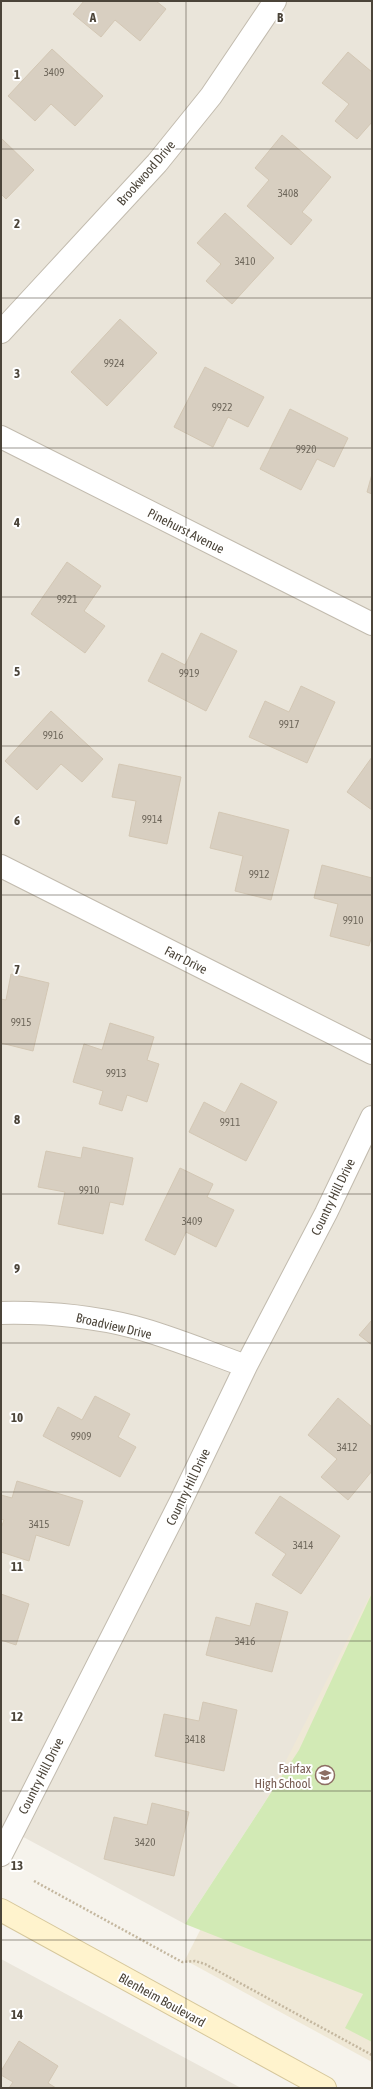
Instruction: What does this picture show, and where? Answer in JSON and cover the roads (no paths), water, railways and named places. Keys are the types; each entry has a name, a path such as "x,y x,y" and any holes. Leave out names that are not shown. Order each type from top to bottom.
{"main road":[{"name":"Blenheim Boulevard","path":"1,1910 325,2088"}],"street":[{"name":"Brookwood Drive","path":"1,332 162,156 211,96 275,1"},
{"name":"Pinehurst Avenue","path":"1,437 372,624"},
{"name":"Farr Drive","path":"1,866 372,1053"},
{"name":"Country Hill Drive","path":"1,1855 180,1503 246,1366 326,1213 372,1117"},
{"name":"Broadview Drive","path":"1,1312 35,1312 86,1317 134,1327 246,1366"}],"place":[{"name":"Fairfax High School","path":"325,1775"}]}
